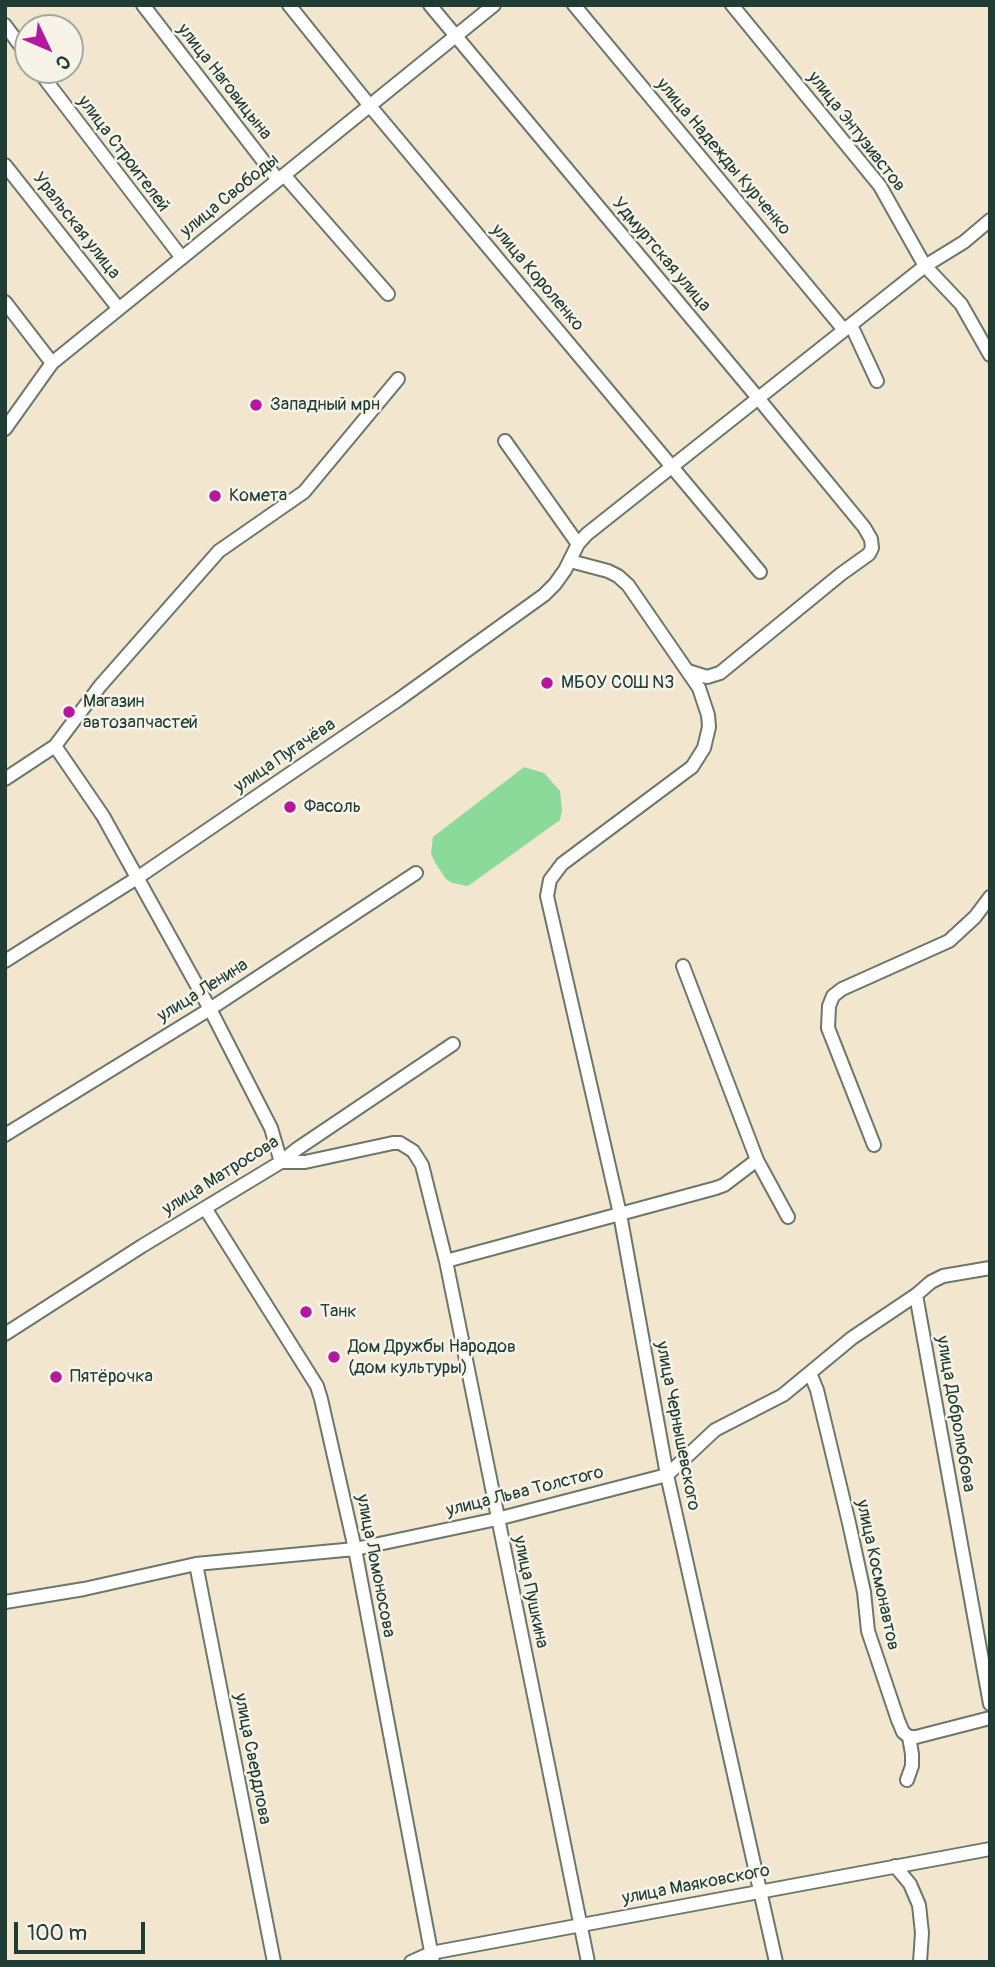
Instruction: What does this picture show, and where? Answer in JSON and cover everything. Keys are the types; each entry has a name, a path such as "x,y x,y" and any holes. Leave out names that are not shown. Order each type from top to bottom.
{"street":[{"name":"улица Наговицына","path":"143,5 281,177 388,294"},
{"name":"улица Короленко","path":"289,5 370,106 760,572"},
{"name":"Удмуртская улица","path":"430,5 872,539 869,554 841,573 720,673 707,677 688,671"},
{"name":"улица Свободы","path":"5,429 52,363 494,5"},
{"name":"улица Надежды Курченко","path":"574,5 847,328 877,381"},
{"name":"улица Энтузиастов","path":"733,5 880,186 925,266 961,304 990,355"},
{"name":"улица Строителей","path":"49,84 181,258"},
{"name":"Уральская улица","path":"5,164 119,309"},
{"path":"505,441 578,544 587,534 925,266 964,242 990,220"},
{"path":"5,302 52,363"},
{"path":"5,779 55,746 100,686 219,551 304,492 398,379"},
{"name":"улица Пугачёва","path":"5,961 137,878 398,700 544,595 555,584 578,544"},
{"path":"569,561 597,567 618,576 628,585 688,671"},
{"name":"улица Чернышевского","path":"688,671 699,688 708,715 707,739 699,758 692,767 562,863 550,880 547,896 620,1214 667,1475 776,1962"},
{"path":"55,746 103,816 210,1009 271,1128 281,1162"},
{"name":"улица Ленина","path":"5,1135 210,1009 416,873"},
{"path":"874,1145 828,1028 828,1006 833,996 842,989 949,941 975,917 990,897"},
{"path":"683,966 757,1160 788,1217"},
{"name":"улица Матросова","path":"5,1334 142,1246 281,1162 453,1044"},
{"name":"улица Пушкина","path":"281,1162 305,1162 400,1143 413,1151 422,1165 446,1261 588,1962"},
{"path":"446,1261 716,1188 757,1160"},
{"name":"улица Ломоносова","path":"205,1208 317,1386 321,1399 355,1549 432,1957"},
{"path":"667,1475 715,1430 783,1395 852,1338 932,1282 943,1276 990,1268"},
{"name":"улица Добролюбова","path":"916,1295 990,1704"},
{"name":"улица Космонавтов","path":"810,1373 817,1390 854,1546 864,1592 868,1631 898,1720 903,1732 909,1737 912,1766 907,1780"},
{"name":"улица Льва Толстого","path":"5,1602 84,1589 196,1564 355,1549 497,1519 667,1475"},
{"name":"улица Свердлова","path":"196,1564 274,1962"},
{"path":"909,1737 990,1718"},
{"name":"улица Маяковского","path":"411,1962 580,1925 990,1849"},
{"path":"895,1866 910,1884 919,1905 922,1933 919,1962"}],"green space":[{"path":"524,767 544,773 560,791 560,820 468,886 452,883 446,879 431,854 433,837"}],"place":[{"name":"Западный мрн","path":"256,405"},
{"name":"Комета","path":"215,496"},
{"name":"МБОУ СОШ N3","path":"547,683"},
{"name":"Магазин автозапчастей","path":"69,712"},
{"name":"Фасоль","path":"290,807"},
{"name":"Танк","path":"306,1312"},
{"name":"Дом Дружбы Народов (дом культуры)","path":"334,1357"},
{"name":"Пятёрочка","path":"56,1377"}]}
